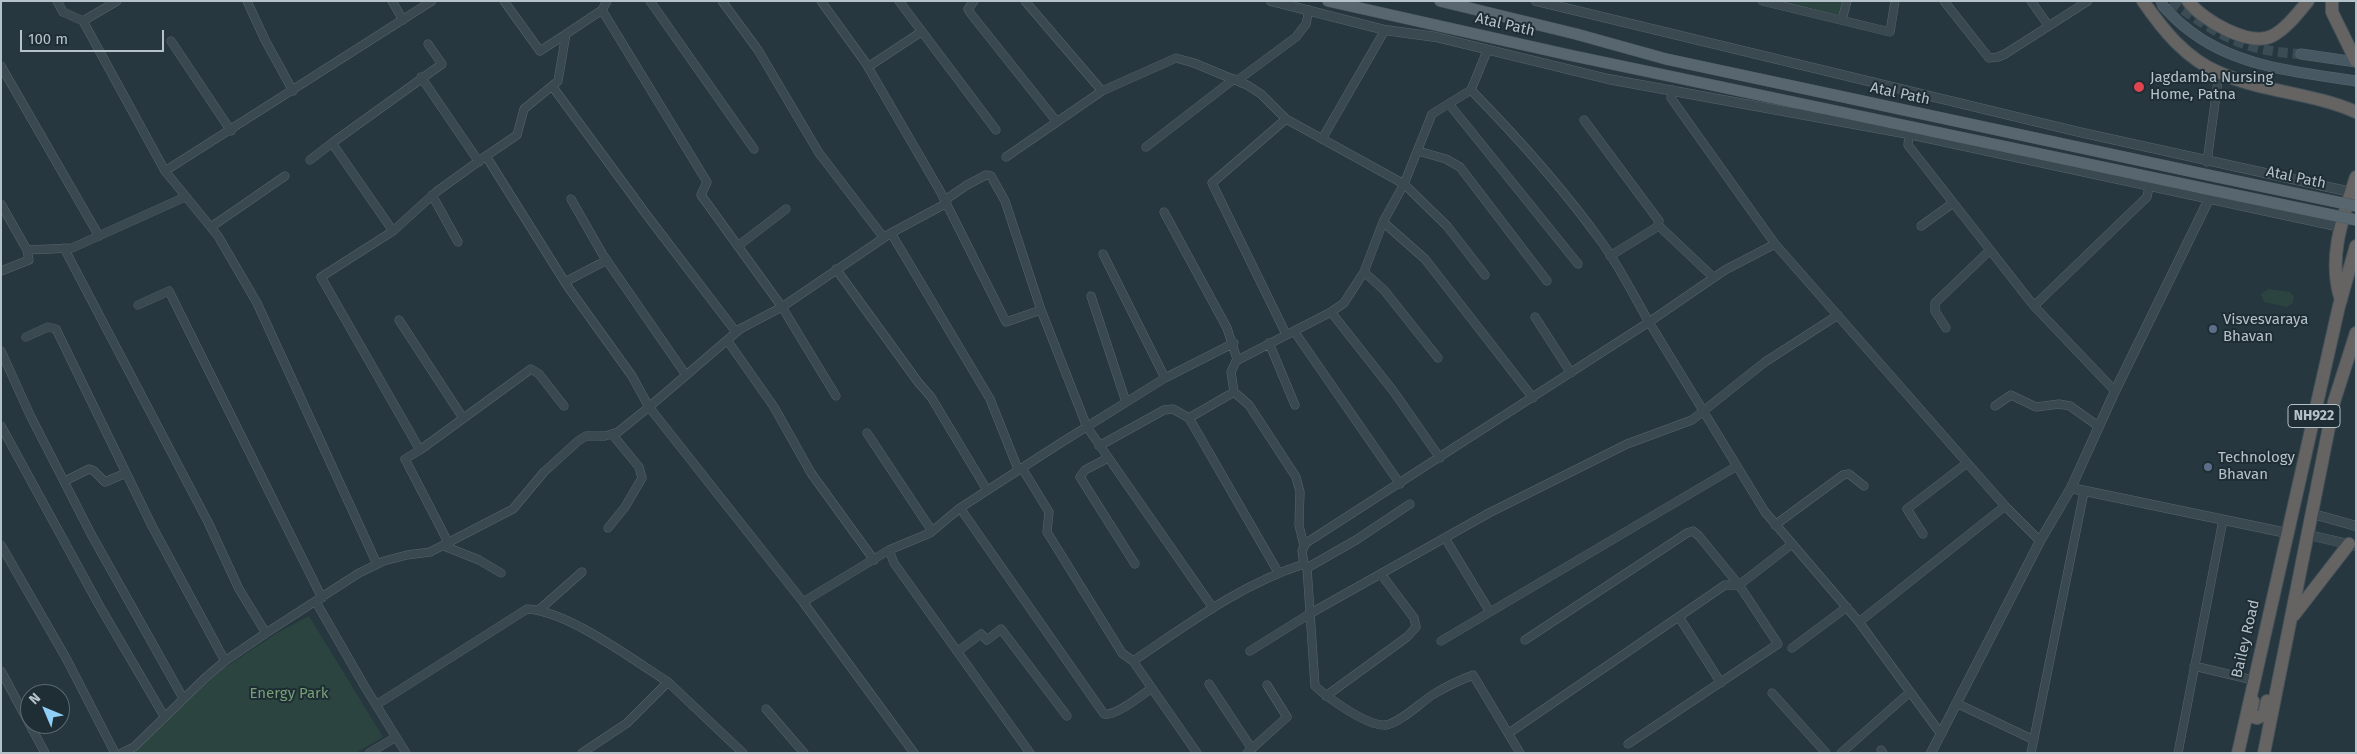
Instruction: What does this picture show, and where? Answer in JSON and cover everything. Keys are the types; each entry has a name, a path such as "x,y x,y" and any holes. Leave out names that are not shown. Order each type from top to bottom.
{"highway":[{"path":"2142,1 2164,32 2195,59 2219,73 2356,112"},
{"path":"2188,1 2209,19 2240,36 2261,39 2272,36 2281,30 2308,1"},
{"path":"2332,1 2332,12 2356,62"},
{"path":"2342,294 2336,285 2335,257 2341,227 2356,177"},
{"path":"2342,294 2340,267 2356,205"},
{"name":"NH922","path":"2287,532 2342,294 2356,246"},
{"name":"NH922","path":"2264,753 2334,402 2356,333"},
{"name":"Bailey Road","path":"2238,753 2287,532"},
{"path":"2292,618 2353,545"},
{"path":"2250,695 2253,717 2262,717 2269,691 2281,672"}],"main road":[{"name":"Atal Path","path":"1328,1 1438,32 2356,220"},
{"name":"Atal Path","path":"1440,1 1576,34 1666,59 2356,205"},
{"path":"2161,1 2163,6 2185,28 2215,48 2270,68 2356,81"},
{"path":"2301,54 2356,62"}],"street":[{"path":"57,1 63,12 83,21 165,171 184,197 212,228 257,303 377,564"},
{"path":"83,21 117,1"},
{"path":"247,1 265,40 293,90"},
{"path":"392,1 403,20"},
{"path":"165,171 231,131 432,1"},
{"path":"504,1 540,51 602,10 607,1"},
{"path":"650,1 754,149"},
{"path":"722,1 758,50 819,153 884,238"},
{"path":"821,1 868,67 944,199 1006,322 1041,310"},
{"path":"899,1 996,130"},
{"path":"974,1 968,9 970,14 1057,122"},
{"path":"1025,1 1102,91"},
{"path":"1271,1 1385,30 1438,32 1487,51 1608,79 1910,134 2341,227"},
{"path":"1536,1 2207,162 2351,192"},
{"path":"1762,1 1890,32 1895,1"},
{"path":"1842,20 1847,1"},
{"path":"1944,1 1989,58 2005,54 2075,4 2088,1"},
{"path":"2031,1 2048,25"},
{"path":"602,10 707,182 702,195 782,307 836,396"},
{"path":"1146,147 1296,37 1306,24 1309,10"},
{"path":"1322,139 1385,30"},
{"path":"868,67 921,32"},
{"path":"420,450 321,277 393,231 432,195 517,135 524,109 558,81 566,34"},
{"path":"171,41 231,131"},
{"path":"310,160 421,77 442,64 428,44"},
{"path":"1294,331 1331,312 1344,303 1364,272 1383,222 1393,200 1404,184 1432,114 1471,90 1487,51"},
{"path":"1006,157 1102,91 1176,58 1236,80 1261,94 1286,119 1404,184 1447,226 1485,275"},
{"path":"1,66 98,236"},
{"path":"2207,162 2219,73"},
{"path":"421,77 479,162"},
{"path":"552,86 736,332"},
{"path":"1471,90 1530,150 1610,256 1765,512 1859,622 1940,734"},
{"path":"1673,90 1671,98 1775,244 2005,506 2040,541"},
{"path":"1449,104 1578,264"},
{"path":"1286,119 1212,183 1284,328 1294,331 1400,484"},
{"path":"1584,120 1657,219 1658,225 1714,278"},
{"path":"1910,134 1908,145 2034,306 2115,390"},
{"path":"332,143 393,231"},
{"path":"1418,151 1446,159 1460,167 1547,281"},
{"path":"486,156 565,282 632,376 649,407 803,602 914,753"},
{"path":"122,753 134,747 164,716 225,661 266,633 377,564 406,555 430,552 447,545 513,509 544,472 582,438 592,434 605,436 627,426 736,332 782,307 891,233 966,185 986,175 990,176 1005,201 1041,310 1088,429 1213,608"},
{"path":"212,228 285,176"},
{"path":"2311,220 2317,186"},
{"path":"2034,306 2147,197 2149,187"},
{"path":"432,195 458,242"},
{"path":"27,250 72,248 184,197"},
{"path":"1931,753 2040,541 2071,488 2115,390 2209,199"},
{"path":"571,200 607,260 686,375"},
{"path":"1921,226 1953,203"},
{"path":"1,204 27,250 29,260 1,271"},
{"path":"738,246 786,209"},
{"path":"1164,212 1236,353 1231,372 1234,392 1249,405 1296,477 1300,492 1298,525 1304,546 1302,551 1306,566 1311,613 1315,686 1326,696 1368,720 1386,725 1396,721 1434,694 1473,675 1520,753"},
{"path":"1383,222 1425,259 1533,398"},
{"path":"1610,256 1658,225"},
{"path":"891,233 990,399 1023,472 1049,512 1046,529 1051,540 1122,653 1133,661 1197,753"},
{"path":"1304,546 1714,278 1775,244"},
{"path":"64,248 208,522 239,589 266,633"},
{"path":"1946,328 1935,311 1935,303 1990,250"},
{"path":"1103,254 1165,378"},
{"path":"565,282 607,260"},
{"path":"836,269 918,382 932,397 987,490"},
{"path":"1364,272 1384,290 1438,358"},
{"path":"138,305 169,291 294,545 319,600 376,705 406,753"},
{"path":"1091,296 1126,402"},
{"path":"1331,312 1394,392 1440,458"},
{"path":"1250,651 1311,613 1489,513 1627,444 1692,420 1765,362 1838,315"},
{"path":"1535,317 1571,373"},
{"path":"399,320 463,418"},
{"path":"26,337 48,327 56,329 152,526 225,661"},
{"path":"803,602 874,560 891,556 930,533 962,511 987,490 1023,472 1126,402 1165,378 1269,343 1284,328"},
{"path":"727,340 774,407 811,473 874,560"},
{"path":"1269,343 1295,405"},
{"path":"1,352 30,416 132,609 184,698"},
{"path":"501,573 447,545 405,459 531,369 539,374 564,406"},
{"path":"1188,418 1234,392"},
{"path":"1995,406 2010,395 2036,407 2065,404 2098,426"},
{"path":"1098,443 1164,410 1173,409 1188,418 1278,572"},
{"path":"1,426 99,604 164,716"},
{"path":"867,432 930,528 930,533"},
{"path":"608,528 625,507 642,478 639,467 612,434"},
{"path":"1108,458 1085,470 1080,477 1135,564"},
{"path":"1923,534 1907,509 1967,463"},
{"path":"1441,640 1737,466"},
{"path":"65,480 89,469 94,471 105,482 126,473"},
{"path":"1776,525 1843,475 1849,474 1864,486"},
{"path":"2071,488 2287,532"},
{"path":"2031,753 2084,492"},
{"path":"1133,661 1213,608 1278,572 1306,566 1356,540 1410,504"},
{"path":"1859,622 2005,506"},
{"path":"962,511 1104,714 1107,716 1116,712 1152,688"},
{"path":"2313,514 2356,526"},
{"path":"2178,753 2223,520"},
{"path":"1525,640 1687,532 1693,531 1699,536 1739,585 1778,644 1628,744"},
{"path":"2309,535 2353,545"},
{"path":"1445,538 1490,612"},
{"path":"1509,733 1726,585 1739,585 1792,544"},
{"path":"1,545 66,658 115,753"},
{"path":"891,556 1030,753"},
{"path":"540,609 582,572"},
{"path":"1326,696 1407,637 1416,627 1414,618 1381,574"},
{"path":"1792,648 1846,607"},
{"path":"376,705 528,609 540,609 590,631 668,682 743,753"},
{"path":"1679,617 1721,682"},
{"path":"958,651 981,634 987,640 1001,629 1067,716"},
{"path":"2194,666 2253,680"},
{"path":"1,671 45,753"},
{"path":"582,753 627,723 668,682"},
{"path":"1209,684 1249,751 1287,717 1267,685"},
{"path":"1841,753 1910,692"},
{"path":"1772,693 1826,753"},
{"path":"1956,703 2034,740"},
{"path":"766,709 804,753"},
{"path":"369,753 396,736"}],"green space":[{"path":"1782,1 1843,1 1840,15"},
{"path":"2268,289 2290,292 2294,297 2293,303 2287,307 2264,302 2261,294"},
{"name":"Energy Park","path":"309,616 383,737 356,753 128,753 223,669 277,633"}],"tunnel":[{"path":"2171,1 2202,23 2231,39 2263,49 2301,54"}],"place":[{"name":"Jagdamba Nursing Home, Patna","path":"2139,87"},
{"name":"Visvesvaraya Bhavan","path":"2213,329"},
{"name":"Technology Bhavan","path":"2208,467"}]}
